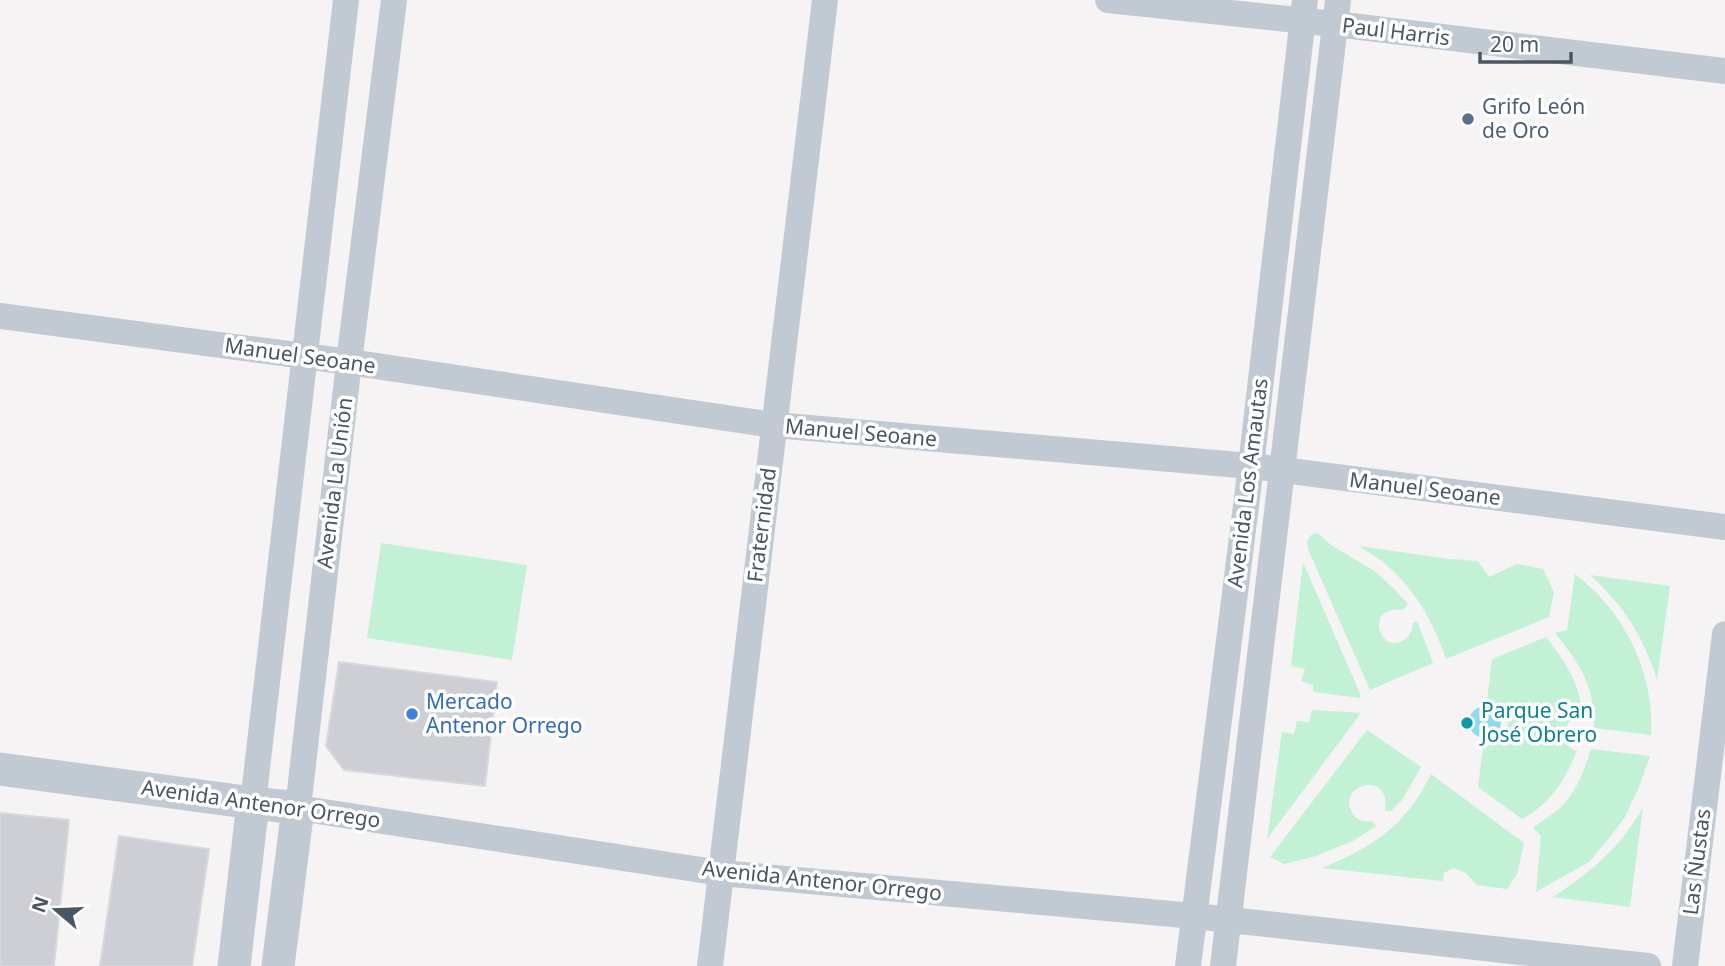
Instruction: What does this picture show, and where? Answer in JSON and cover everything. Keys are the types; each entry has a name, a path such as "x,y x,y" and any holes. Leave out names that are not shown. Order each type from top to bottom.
{"street":[{"name":"Avenida La Unión","path":"234,966 346,0"},
{"name":"Avenida La Unión","path":"278,966 394,0"},
{"name":"Fraternidad","path":"710,966 825,0"},
{"name":"Paul Harris","path":"1108,0 1336,12 1725,71"},
{"name":"Avenida Los Amautas","path":"1188,966 1251,466 1304,10"},
{"name":"Avenida Los Amautas","path":"1223,966 1336,12"},
{"name":"Manuel Seoane","path":"0,316 349,362 774,425 1251,466 1725,527"},
{"name":"Las Ñustas","path":"1685,966 1725,634"},
{"name":"Avenida Antenor Orrego","path":"0,769 298,808 721,873 1194,916 1648,966"}],"green space":[{"path":"1317,533 1331,545 1376,572 1408,604 1403,610 1391,610 1383,614 1379,628 1387,640 1394,643 1409,636 1413,623 1417,621 1433,663 1370,690 1308,549 1307,541 1311,535"},
{"path":"381,543 527,565 512,660 367,638"},
{"path":"1359,546 1478,561 1489,577 1517,564 1543,569 1554,592 1549,617 1446,659 1428,618 1404,582 1382,561"},
{"path":"1303,562 1360,698 1313,692 1313,685 1301,681 1305,669 1291,666"},
{"path":"1575,574 1608,606 1633,645 1648,689 1651,735 1594,728 1587,682 1573,656 1555,633 1567,630"},
{"path":"1590,575 1670,586 1657,679 1631,622"},
{"path":"1546,637 1560,655 1576,685 1582,718 1569,722 1565,731 1566,743 1577,751 1562,781 1549,799 1522,819 1478,787 1483,747 1500,740 1508,723 1503,708 1487,701 1492,659"},
{"path":"1312,710 1361,713 1267,839 1282,732 1294,734 1297,721 1309,722"},
{"path":"1367,730 1421,767 1402,800 1391,811 1385,811 1385,798 1380,789 1373,785 1357,789 1351,795 1349,804 1353,814 1364,821 1372,821 1376,826 1353,841 1313,857 1284,864 1270,857"},
{"path":"1591,749 1650,756 1625,817 1610,837 1589,862 1536,892 1541,836 1533,828 1560,808 1571,795 1583,773"},
{"path":"1431,774 1524,843 1517,874 1507,889 1477,885 1466,873 1453,868 1444,873 1443,881 1322,868 1386,833 1410,808"},
{"path":"1643,807 1630,907 1553,897 1604,858 1635,821"}],"water":[{"path":"1485,706 1497,710 1501,722 1497,734 1485,738 1473,734 1469,722 1473,710"}],"building":[{"name":"Mercado Antenor Orrego","path":"339,662 497,682 485,786 344,770 326,746"},
{"path":"0,813 69,820 54,966 0,966"},
{"path":"119,836 209,849 192,966 100,966"}],"place":[{"name":"Grifo León de Oro","path":"1468,119"},
{"name":"Mercado Antenor Orrego","path":"412,714"},
{"name":"Parque San José Obrero","path":"1467,723"}]}
